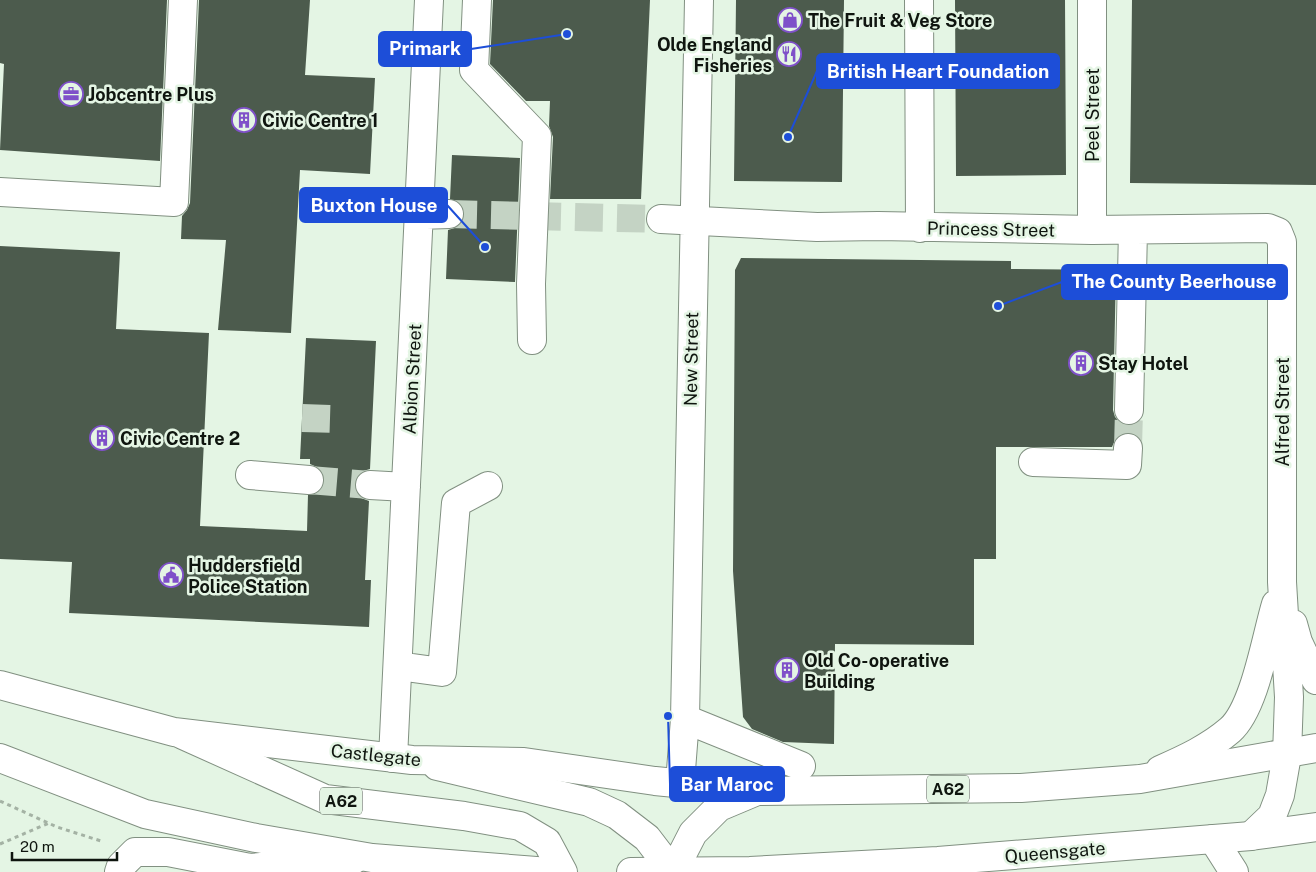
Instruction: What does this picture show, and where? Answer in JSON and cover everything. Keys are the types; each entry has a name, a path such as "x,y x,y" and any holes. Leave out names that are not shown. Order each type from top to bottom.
{"main road":[{"path":"0,192 174,202 184,0"},
{"name":"Albion Street","path":"402,759 398,666 429,0"},
{"path":"477,0 474,70 537,136 532,340"},
{"name":"New Street","path":"680,783 685,718 699,0"},
{"path":"919,0 920,228"},
{"name":"Peel Street","path":"1092,0 1092,230"},
{"path":"419,215 449,214"},
{"name":"Princess Street","path":"661,219 694,219 818,227 1092,230 1268,228 1278,232 1282,242"},
{"path":"1129,410 1133,230"},
{"name":"Alfred Street","path":"1251,836 1272,816 1280,795 1287,755 1289,697 1282,582 1282,242"},
{"path":"1033,462 1128,465 1128,448"},
{"path":"250,475 309,480"},
{"path":"370,484 406,487"},
{"path":"398,666 442,672 456,503 488,486"},
{"name":"Alfred Street","path":"1282,582 1298,642 1316,680"},
{"name":"Alfred Street","path":"1140,779 1196,755 1231,729 1248,706 1282,582"},
{"name":"Castlegate","path":"0,685 174,732 402,759 524,762 680,783 757,791"},
{"path":"685,718 802,766"},
{"name":"A62","path":"174,732 325,800 464,816 520,826 547,842 562,872"},
{"name":"A62","path":"757,791 1021,788 1140,779 1287,755 1316,748"},
{"path":"0,758 145,814 256,838 372,858 502,870 549,872"},
{"path":"402,759 596,806 617,815 647,838 673,872"},
{"path":"673,872 693,833 719,807 757,791"},
{"name":"Queensgate","path":"673,872 927,866 1251,836 1316,827"},
{"path":"1213,839 1234,872"},
{"path":"127,862 168,852 250,868 372,858"},
{"path":"631,872 673,872"}],"path":[{"path":"0,801 50,823 127,862"},
{"path":"0,844 50,823"}],"building":[{"name":"Jobcentre Plus","path":"0,0 167,0 160,161 0,150 4,64 0,63"},
{"name":"Civic Centre 1","path":"199,0 310,0 305,75 375,78 370,174 300,170 291,333 218,330 226,240 181,239 182,216 190,203"},
{"path":"493,0 650,0 641,199 550,199 553,137 549,126 550,101 526,101 490,64"},
{"path":"736,0 844,0 842,182 734,181"},
{"path":"955,0 1065,0 1066,175 956,176"},
{"path":"1132,0 1316,0 1316,185 1130,183"},
{"path":"452,155 520,158 515,282 446,279 448,230 458,227 463,221 465,214 462,205 450,199"},
{"name":"Civic Centre 2","path":"0,246 120,252 116,329 209,333 200,526 307,531 308,495 316,494 322,489 325,481 323,473 317,467 310,464 310,459 300,459 306,338 376,341 370,469 363,471 357,476 354,485 356,492 361,498 369,501 365,580 371,580 369,627 69,613 72,562 0,559"},
{"path":"741,258 1011,261 1011,269 1116,270 1113,410 1115,417 1121,423 1128,426 1136,424 1136,435 1128,432 1121,434 1115,440 1112,447 996,447 996,559 974,559 974,645 835,644 834,744 783,742 752,729 743,717 733,571 735,270"}],"tunnel":[{"path":"449,214 661,219"},
{"path":"1128,448 1129,410"},
{"path":"302,418 334,419"},
{"path":"309,480 370,485"}],"place":[{"name":"The Fruit & Veg Store","path":"790,20"},
{"name":"Primark","path":"567,34"},
{"name":"Olde England Fisheries","path":"789,54"},
{"name":"Jobcentre Plus","path":"71,94"},
{"name":"Civic Centre 1","path":"244,120"},
{"name":"British Heart Foundation","path":"788,137"},
{"name":"Buxton House","path":"485,247"},
{"name":"The County Beerhouse","path":"998,306"},
{"name":"Stay Hotel","path":"1081,363"},
{"name":"Civic Centre 2","path":"102,438"},
{"name":"Huddersfield Police Station","path":"171,575"},
{"name":"Old Co-operative Building","path":"787,670"},
{"name":"Bar Maroc","path":"668,716"}]}
